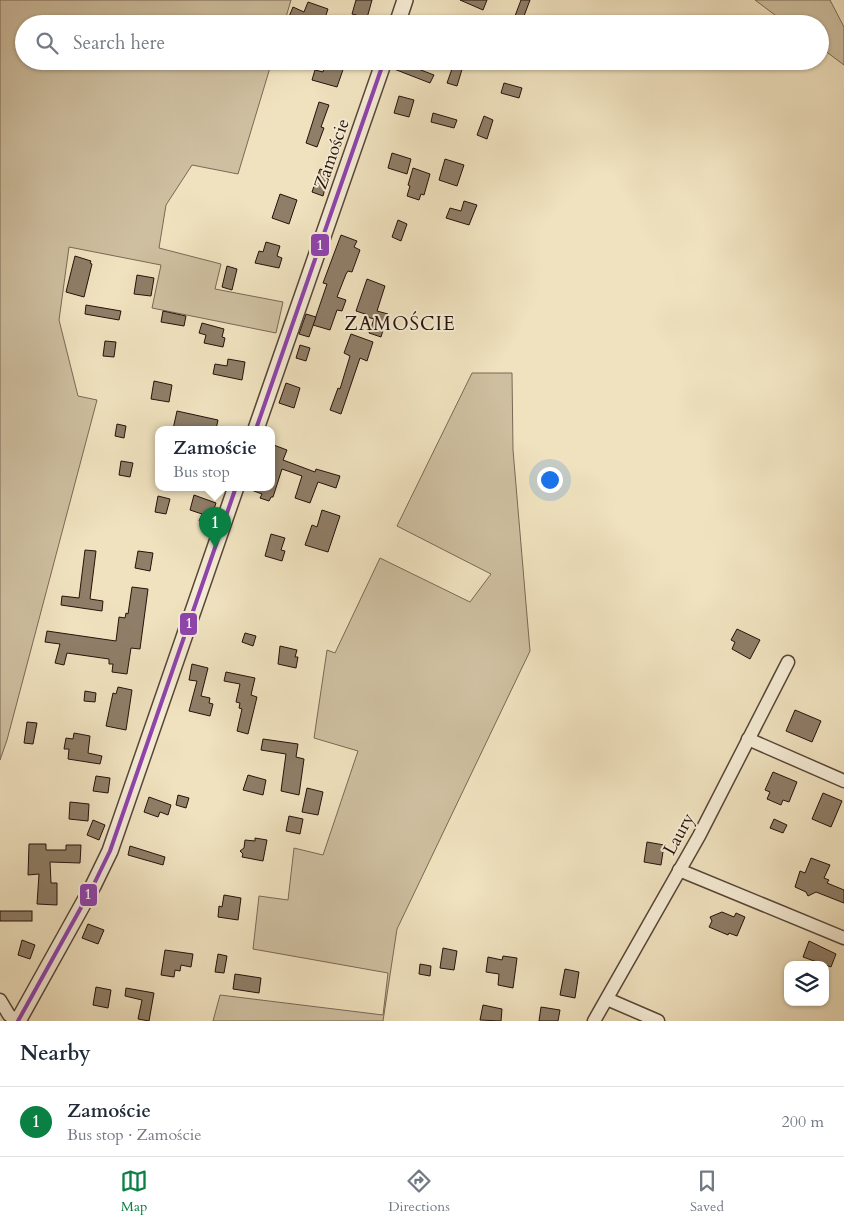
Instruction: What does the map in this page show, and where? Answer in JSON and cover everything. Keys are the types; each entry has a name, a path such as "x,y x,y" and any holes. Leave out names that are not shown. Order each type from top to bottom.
{"street":[{"path":"400,15 405,0"},
{"name":"Zamoście","path":"257,426 381,70"},
{"path":"0,1000 9,1015 18,1021 94,886 110,851 235,491"},
{"name":"Laury","path":"594,1021 699,836 788,662"},
{"path":"748,739 844,781"},
{"path":"679,870 844,938"},
{"path":"607,999 658,1021"}],"shaded area":[{"path":"0,0 291,0 287,15 15,15 15,70 269,70 238,174 192,165 166,205 159,248 221,264 215,289 283,302 276,333 152,308 161,265 69,247 59,320 78,396 97,400 7,740 0,760"},
{"path":"755,0 830,0 844,27 844,65 829,54 829,15 775,15"},
{"path":"472,373 512,373 513,450 530,651 397,929 383,1021 213,1021 220,995 383,1015 388,973 253,949 259,896 288,900 294,848 323,855 358,751 314,738 327,650 335,653 380,558 470,602 491,574 397,526"}],"building":[{"path":"356,0 372,0 368,15 352,14"},
{"path":"460,0 487,0 483,10"},
{"path":"521,0 530,0 524,15 515,15"},
{"path":"308,2 328,9 326,15 290,15 293,7 304,12"},
{"path":"315,70 323,72 324,70 343,70 337,87 312,80"},
{"path":"397,70 421,70 434,75 430,83"},
{"path":"452,70 462,70 457,86 447,83"},
{"path":"504,83 522,88 519,98 501,93"},
{"path":"399,96 414,100 409,117 394,113"},
{"path":"319,102 329,105 321,127 324,128 317,147 306,143"},
{"path":"433,113 457,120 454,128 431,122"},
{"path":"484,116 493,120 487,139 477,135"},
{"path":"392,153 411,159 407,174 388,168"},
{"path":"445,159 464,165 457,186 439,180"},
{"path":"413,168 430,174 424,195 421,194 419,200 407,196"},
{"path":"320,169 329,172 323,196 312,192"},
{"path":"280,194 297,200 289,224 272,218"},
{"path":"464,201 477,205 469,225 446,218 450,208 461,211"},
{"path":"398,220 407,224 401,241 392,237"},
{"path":"341,235 357,241 354,247 360,250 352,272 348,271 346,274 337,297 346,300 342,311 337,310 330,330 313,325 327,284 323,283"},
{"path":"266,242 280,246 277,256 282,258 279,268 255,263 259,251 263,252"},
{"path":"75,256 91,261 90,263 92,264 84,297 66,292"},
{"path":"227,266 237,269 232,290 222,287"},
{"path":"137,275 154,278 151,296 134,294"},
{"path":"367,279 385,286 377,311 388,314 381,337 369,333 374,319 356,311"},
{"path":"86,305 121,311 119,320 85,314"},
{"path":"163,311 186,316 184,326 161,322"},
{"path":"306,314 316,317 309,337 299,334"},
{"path":"202,323 224,329 222,337 225,338 223,347 204,343 206,335 199,333"},
{"path":"351,334 373,342 367,361 360,358 341,414 330,410 338,388 340,389 350,356 344,353"},
{"path":"105,341 116,342 114,357 103,356"},
{"path":"300,345 310,348 306,361 296,358"},
{"path":"228,359 245,362 242,380 213,374 215,364 227,366"},
{"path":"154,381 172,385 169,402 151,399"},
{"path":"286,383 300,388 294,408 279,403"},
{"path":"177,411 218,420 217,426 174,426"},
{"path":"117,424 126,426 124,438 115,436"},
{"path":"275,446 287,450 283,460 315,472 316,469 340,476 336,488 318,482 310,503 295,498 302,476 282,469 275,491"},
{"path":"121,461 133,463 130,477 119,475"},
{"path":"254,491 275,491 269,501 260,498 262,494"},
{"path":"194,495 216,503 209,524 199,521 202,514 190,510"},
{"path":"158,496 170,499 166,514 155,512"},
{"path":"322,510 340,516 328,552 305,545 312,525 317,527"},
{"path":"271,534 285,538 281,550 285,551 282,561 265,556"},
{"path":"85,550 96,551 90,599 103,601 102,611 61,605 62,596 79,598"},
{"path":"138,551 153,553 150,571 135,568"},
{"path":"132,587 148,589 140,649 131,648 127,674 112,672 113,664 109,664 109,659 67,653 64,665 55,663 60,644 45,642 47,631 116,641 119,617 125,618 126,613 128,614"},
{"path":"737,629 760,640 750,659 732,649 735,642 731,640"},
{"path":"245,633 256,636 253,646 242,642"},
{"path":"280,646 297,650 295,657 298,657 296,668 278,664"},
{"path":"192,664 208,668 201,696 210,698 209,703 213,704 210,716 189,711 197,681 189,680"},
{"path":"226,672 255,678 251,695 257,697 248,734 237,731 242,709 239,708 240,703 236,702 240,684 224,681"},
{"path":"118,687 132,690 126,730 106,726 113,693 116,694"},
{"path":"85,691 96,693 95,702 84,701"},
{"path":"795,710 821,721 812,742 786,731"},
{"path":"27,722 37,723 33,744 24,743"},
{"path":"74,733 90,736 88,753 102,756 100,764 68,759 69,749 64,749 66,738 73,739"},
{"path":"263,739 298,744 296,757 304,759 299,795 281,791 286,754 261,750"},
{"path":"773,772 797,782 789,802 783,800 781,805 767,799 770,792 765,790"},
{"path":"248,775 266,780 263,795 243,790"},
{"path":"96,776 110,778 108,793 93,791"},
{"path":"307,788 323,792 318,815 302,812"},
{"path":"823,793 842,801 831,827 812,819"},
{"path":"178,795 189,798 186,808 176,805"},
{"path":"149,797 171,805 168,815 160,812 158,817 144,812"},
{"path":"70,802 89,804 88,821 69,819"},
{"path":"289,816 303,819 300,834 286,831"},
{"path":"774,819 787,825 783,833 770,828"},
{"path":"93,820 105,825 99,840 87,835"},
{"path":"255,838 267,840 263,861 242,857 243,854 240,851 244,848 245,840 255,841"},
{"path":"647,842 664,845 661,865 644,862"},
{"path":"29,844 46,844 46,850 66,850 66,845 81,845 80,863 50,862 51,883 57,883 57,905 37,904 39,874 28,875"},
{"path":"130,846 165,857 163,865 128,855"},
{"path":"811,858 830,865 824,878 829,880 827,883 844,890 844,903 816,892 808,896 806,892 795,887 800,871 805,873"},
{"path":"224,895 241,898 238,920 218,917 219,906 222,907"},
{"path":"0,911 32,911 32,921 0,921"},
{"path":"722,912 734,917 736,913 745,917 737,936 729,933 728,935 709,927 712,921 710,917"},
{"path":"88,924 104,930 98,944 82,938"},
{"path":"22,940 35,945 30,959 18,955"},
{"path":"809,941 836,954 831,967 829,966 829,961 814,961 803,957"},
{"path":"443,948 457,951 454,970 440,968"},
{"path":"165,950 193,954 191,967 181,965 180,971 175,970 174,977 161,975"},
{"path":"218,954 227,956 224,973 215,972"},
{"path":"503,956 517,958 513,988 498,985 499,974 486,972 488,957 502,960"},
{"path":"420,964 431,966 430,976 419,974"},
{"path":"565,969 579,972 575,998 560,995"},
{"path":"235,974 261,978 259,993 233,989"},
{"path":"96,987 111,990 108,1008 93,1005"},
{"path":"126,988 154,993 149,1021 138,1019 142,1000 125,996"},
{"path":"483,1005 502,1009 501,1021 480,1020"},
{"path":"541,1007 560,1010 558,1021 539,1021"}],"transit line":[{"name":"1","path":"257,426 381,70"},
{"name":"1","path":"18,1021 93,886 110,851 235,491"}],"place":[{"name":"Zamoście","path":"215,548"}],"district":[{"name":"ZAMOŚCIE","path":"400,324"}]}
